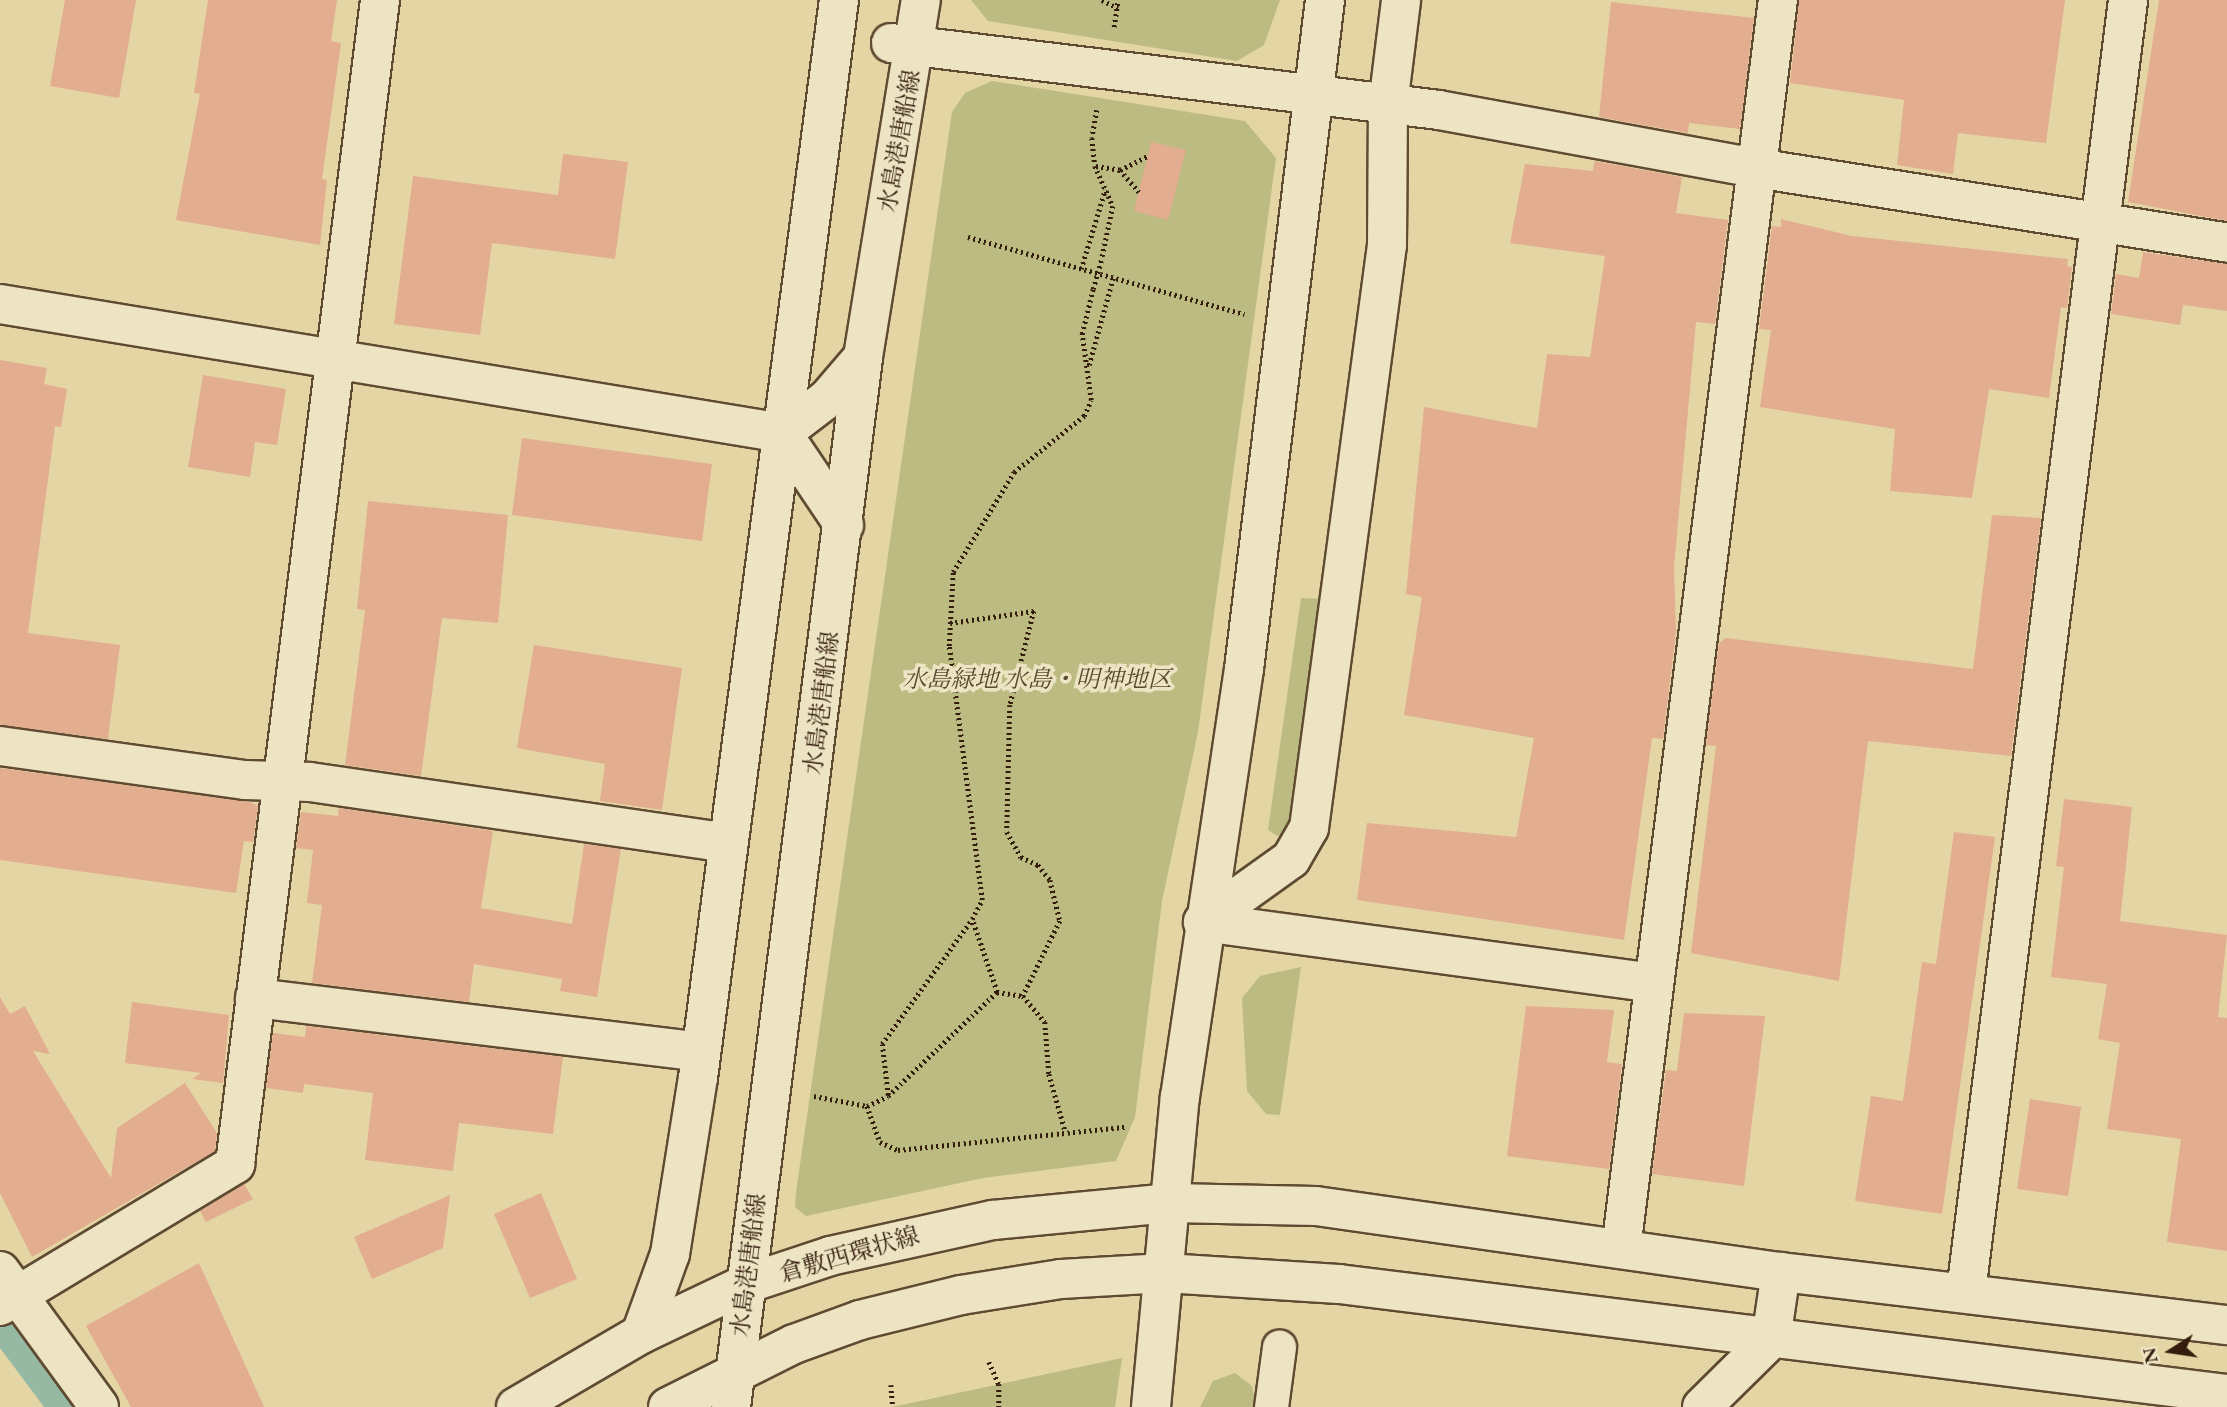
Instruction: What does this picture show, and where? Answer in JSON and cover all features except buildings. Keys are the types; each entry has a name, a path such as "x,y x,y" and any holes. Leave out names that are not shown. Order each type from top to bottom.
{"street":[{"path":"99,1407 5,1294 235,1164 280,782 380,0"},
{"path":"640,1334 670,1254 701,1052 839,0"},
{"path":"894,0 903,44 1388,105 1756,168 2227,243"},
{"name":"水島港唐船線","path":"733,1390 903,44 921,0"},
{"path":"1151,1407 1203,922 1244,669 1325,0"},
{"path":"1203,922 1291,859 1309,828 1387,246 1388,105 1401,0"},
{"path":"1621,1250 1778,0"},
{"path":"1966,1292 2128,0"},
{"path":"0,304 782,433 844,525"},
{"path":"782,433 827,399 863,357"},
{"path":"0,746 728,843"},
{"path":"1203,922 1654,983"},
{"path":"255,998 701,1052"},
{"name":"倉敷西環状線","path":"516,1407 640,1334 746,1284 896,1238 1080,1208 1171,1203 1316,1206 1781,1272 2227,1325"},
{"path":"1702,1407 1771,1339 1781,1272"},
{"path":"668,1407 733,1390 860,1320 961,1295 1061,1279 1165,1273 1339,1284 2227,1394"},
{"path":"1271,1407 1279,1347"}],"path":[{"path":"1102,0 1118,8"},
{"path":"1112,33 1118,0"},
{"path":"888,1096 882,1044 972,919 982,900 950,623 953,572 1014,472 1084,416 1091,400 1082,334 1113,206 1095,166 1091,138 1098,106"},
{"path":"1095,166 1120,170 1147,156"},
{"path":"1120,170 1139,192"},
{"path":"1081,269 1105,189"},
{"path":"968,237 1247,315"},
{"path":"1088,366 1114,278"},
{"path":"950,623 1034,611 1010,705 1007,832 1021,857 1038,865 1050,880 1060,920 1023,996"},
{"path":"972,919 997,992"},
{"path":"997,992 1023,996 1045,1022 1049,1074 1065,1130"},
{"path":"814,1096 867,1106 888,1096 997,992"},
{"path":"867,1106 880,1142 898,1150 1003,1143 1065,1130 1126,1127"},
{"path":"989,1362 999,1384 999,1407"},
{"path":"891,1385 893,1407"}],"green space":[{"path":"971,0 1280,0 1264,45 1237,61 988,21"},
{"name":"水島緑地 水島・明神地区","path":"992,81 1245,121 1276,158 1198,732 1162,901 1135,1117 1116,1161 983,1178 806,1216 795,1207 796,1192 952,112 965,93"},
{"path":"1301,598 1324,599 1289,832 1277,836 1268,830"},
{"path":"1301,967 1280,1115 1266,1114 1247,1091 1242,998 1260,976"},
{"path":"1122,1358 1115,1407 892,1407"},
{"path":"1235,1373 1252,1386 1256,1407 1200,1407 1213,1381"}],"shaded area":[{"path":"0,1309 75,1407 44,1407 0,1348"}]}
